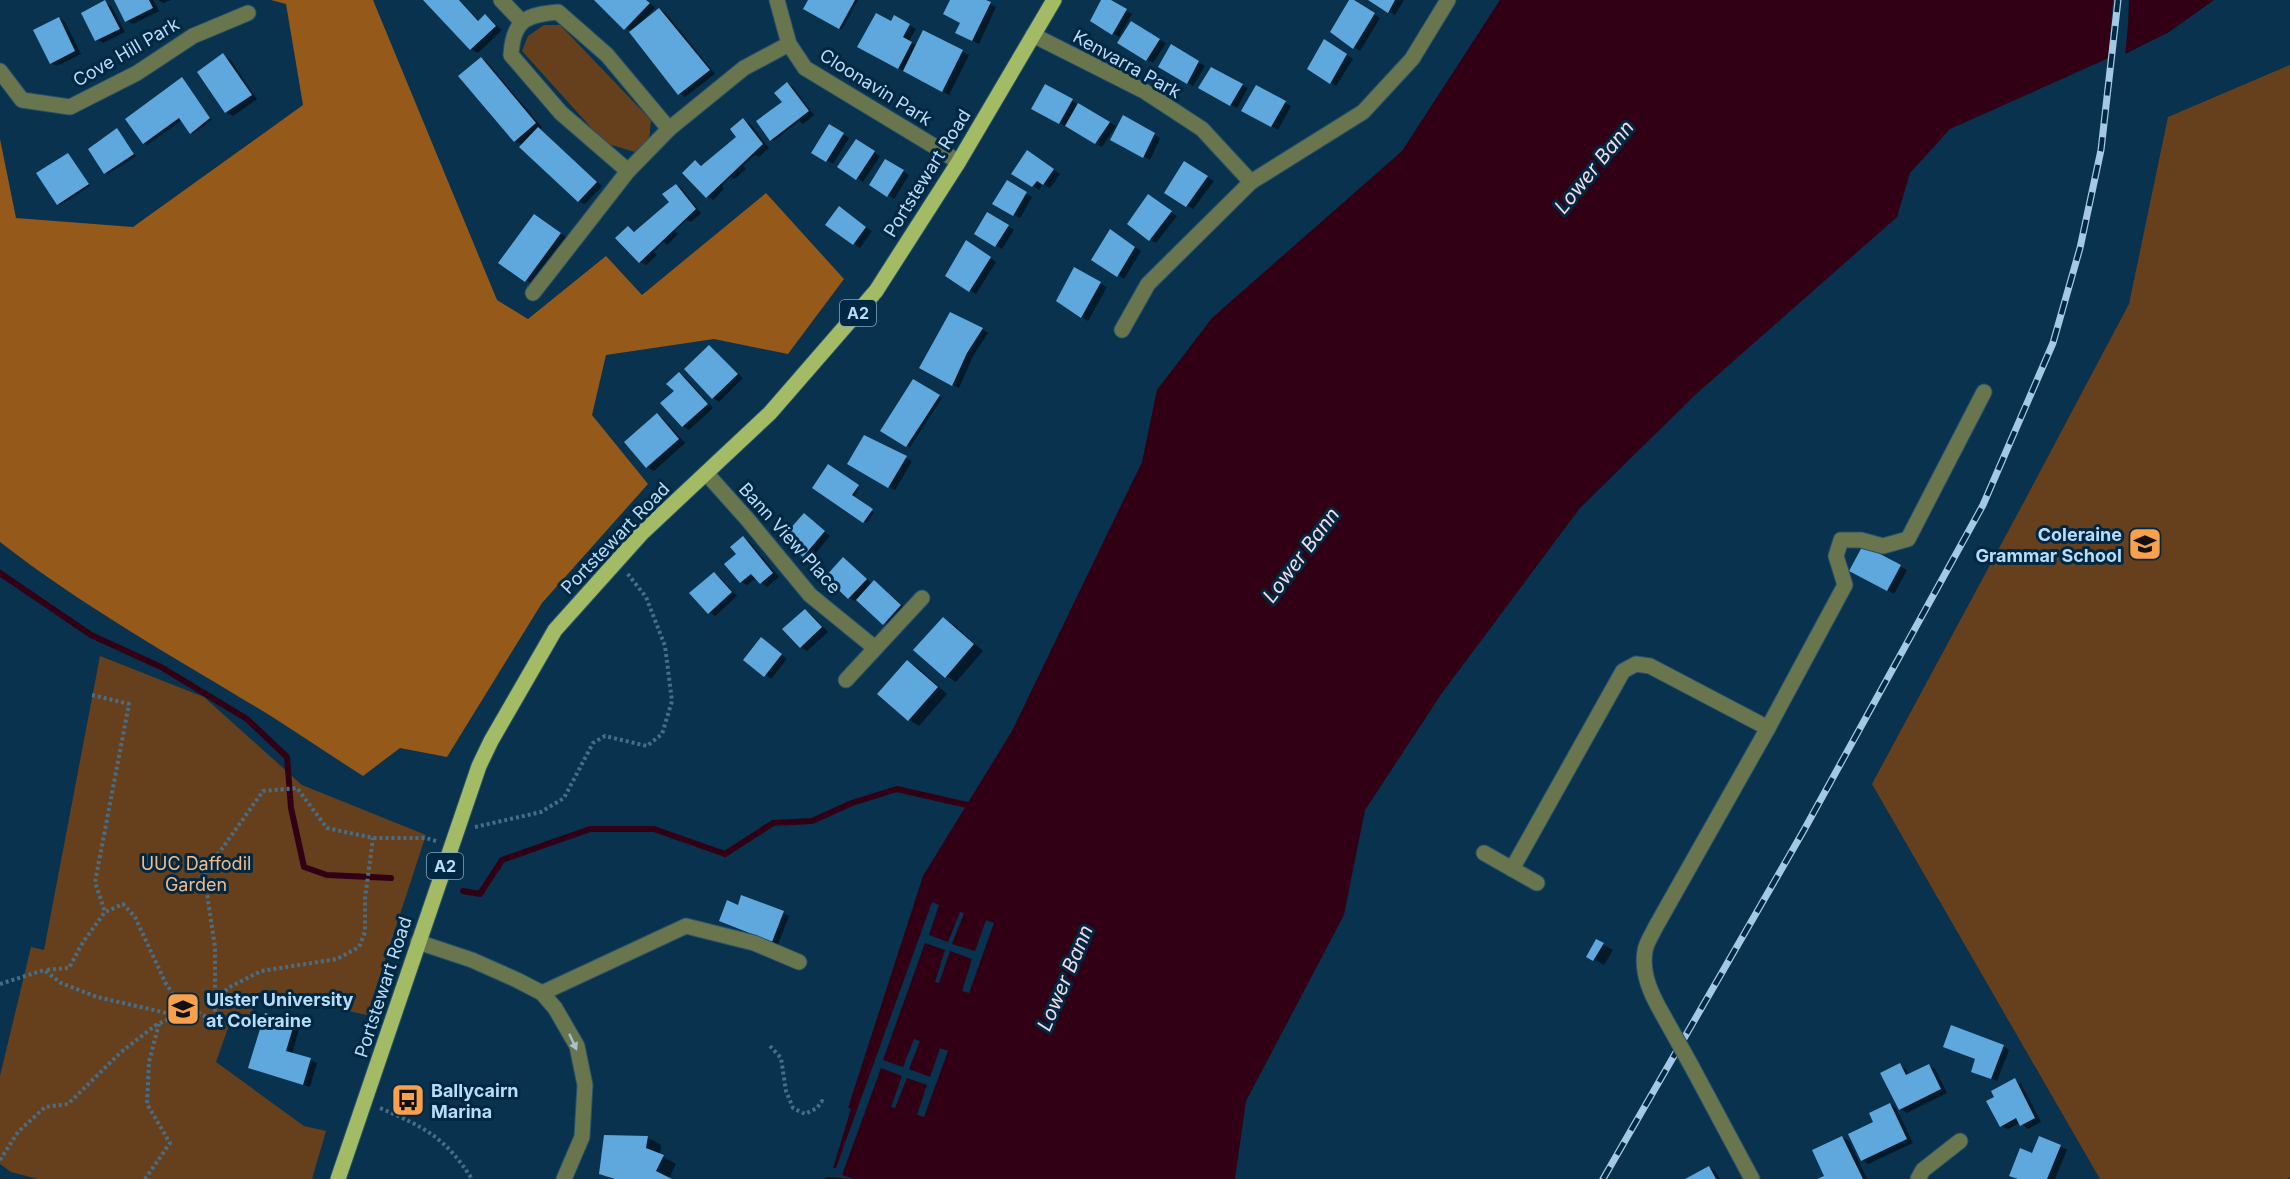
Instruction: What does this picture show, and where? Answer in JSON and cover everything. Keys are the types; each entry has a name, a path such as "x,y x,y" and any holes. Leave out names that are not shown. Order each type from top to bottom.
{"main road":[{"name":"Portstewart Road","path":"338,1179 418,942 487,750 555,630 642,533 770,413 876,291 958,163 1054,0"}],"street":[{"path":"501,0 522,22"},
{"name":"Cloonavin Park","path":"777,0 789,45 805,68 947,154 958,163"},
{"path":"1122,330 1148,284 1251,182 1362,112 1412,58 1448,0"},
{"path":"628,171 561,113 511,55 512,36 522,22 540,7 558,12 607,55 669,129"},
{"name":"Cove Hill Park","path":"0,71 22,99 70,107 136,73 192,36 248,13"},
{"name":"Kenvarra Park","path":"1033,35 1144,91 1202,129 1251,182"},
{"path":"533,292 628,171 669,129 744,68 789,45"},
{"path":"1752,1179 1650,994 1645,950 1655,928 1768,728 1845,585 1836,556 1841,540 1861,540 1883,546 1908,538 1984,392"},
{"name":"Bann View Place","path":"706,473 810,595 875,648"},
{"path":"846,680 922,598"},
{"path":"1512,869 1623,671 1636,664 1650,666 1768,728"},
{"path":"1484,853 1537,883"},
{"path":"542,993 686,926 754,943 799,962"},
{"path":"418,942 472,960 542,993 555,1008 577,1046 585,1085 582,1137 564,1179"},
{"path":"1918,1179 1923,1170 1960,1141"}],"path":[{"path":"457,831 541,812 564,798 592,743 605,736 647,746 662,734 672,701 666,646 646,597 617,561"},
{"path":"92,695 129,705 95,882 105,912"},
{"path":"44,970 61,983 97,997 171,1014 194,1010 215,1022 217,1001 215,947 204,874 263,791 297,788 327,828 373,838 426,838 452,846"},
{"path":"217,1001 228,988 261,971 337,959 359,946 365,932 364,899 373,838"},
{"path":"0,984 44,970 69,968 83,942 105,912 123,904 135,917 166,984 185,1011"},
{"path":"0,1160 18,1132 45,1107 68,1104 121,1052 159,1023 185,1011"},
{"path":"145,1179 171,1143 147,1104 149,1062 159,1023"},
{"path":"770,1046 780,1058 786,1091 793,1108 805,1114 817,1108 822,1101 826,1103"},
{"path":"365,1102 418,1125 449,1148 472,1179"}],"green space":[{"path":"544,25 560,25 651,120 649,142 635,152 605,143 522,51 528,36"},
{"name":"Coleraine Grammar School","path":"2290,65 2290,1177 2287,1179 2100,1179 1872,784 2129,304 2168,117"},
{"name":"UUC Daffodil Garden","path":"100,656 204,697 302,785 426,835 367,1015 260,992 250,1017 234,1011 216,1062 304,1126 326,1131 312,1179 38,1179 11,1172 0,1164 0,1076 31,947 44,950"}],"shaded area":[{"path":"271,0 373,0 497,300 528,319 606,256 642,295 766,193 844,279 788,354 714,339 606,355 592,415 648,484 542,603 447,757 400,748 363,776 274,718 100,612 0,542 0,139 16,218 133,227 303,105 286,4"}],"water":[{"name":"Lower Bann","path":"1500,0 2214,0 2169,32 2111,61 2111,57 1950,129 1910,173 1897,217 1695,395 1580,508 1442,693 1365,810 1344,915 1246,1101 1235,1179 825,1179 923,876 1012,731 1142,462 1157,390 1212,318 1402,151"}],"pier":[{"path":"2113,0 2129,0 2125,57 2111,64 2108,62"},
{"path":"932,902 939,905 929,935 948,942 960,912 964,913 952,944 975,951 986,920 994,923 969,993 962,991 972,959 950,951 939,983 935,982 945,950 925,943 883,1060 903,1067 914,1039 920,1041 909,1069 930,1077 940,1048 948,1051 924,1117 917,1115 927,1085 907,1078 895,1108 891,1107 902,1076 881,1068 842,1175 854,1179 824,1177 845,1106 851,1109 833,1168 836,1168"}],"building":[{"path":"105,0 120,29 95,41 81,13"},
{"path":"114,0 149,0 153,8 125,22"},
{"path":"423,0 459,0 478,21 485,14 496,26 470,50"},
{"path":"594,0 646,0 650,3 624,30"},
{"path":"808,0 855,0 839,29 803,9"},
{"path":"950,0 991,2 972,41 955,33 960,23 943,14"},
{"path":"1101,0 1111,0 1127,9 1112,35 1090,21"},
{"path":"1349,0 1354,0 1375,13 1353,49 1330,32"},
{"path":"1368,0 1395,0 1388,13"},
{"path":"659,8 710,70 678,95 629,32"},
{"path":"876,13 891,21 894,15 910,24 903,37 912,42 898,69 857,47"},
{"path":"59,17 75,51 50,64 33,30"},
{"path":"1131,21 1160,39 1146,61 1117,43"},
{"path":"923,30 963,50 942,92 903,71"},
{"path":"1324,39 1347,54 1330,84 1307,69"},
{"path":"1171,44 1199,61 1187,84 1158,67"},
{"path":"223,53 252,95 225,113 197,72"},
{"path":"481,57 536,123 514,142 458,76"},
{"path":"1211,67 1243,84 1230,106 1198,88"},
{"path":"182,77 210,118 190,134 179,118 143,144 125,119"},
{"path":"787,82 809,111 770,141 756,121 782,102 774,93"},
{"path":"1045,84 1073,99 1059,124 1031,109"},
{"path":"1256,85 1286,101 1271,127 1241,111"},
{"path":"1078,103 1110,122 1095,144 1065,126"},
{"path":"1123,115 1155,133 1143,158 1110,140"},
{"path":"743,118 763,144 706,198 682,173 695,160 701,166 736,137 730,129"},
{"path":"829,124 844,133 826,162 811,153"},
{"path":"538,127 597,182 578,202 519,147"},
{"path":"117,128 134,154 104,174 88,149"},
{"path":"856,139 875,151 856,180 837,167"},
{"path":"1027,150 1054,169 1043,185 1037,181 1032,187 1011,174"},
{"path":"68,153 89,184 57,205 36,173"},
{"path":"885,159 904,170 887,197 869,185"},
{"path":"1184,161 1208,176 1186,207 1164,193"},
{"path":"1007,180 1027,192 1013,216 992,204"},
{"path":"676,184 696,209 639,263 615,238 628,226 634,232 669,202 662,194"},
{"path":"1148,194 1172,211 1149,241 1127,224"},
{"path":"839,206 866,227 853,245 825,225"},
{"path":"987,212 1009,225 995,247 974,234"},
{"path":"534,214 561,233 525,282 498,263"},
{"path":"1110,229 1135,247 1117,277 1091,260"},
{"path":"966,240 991,257 969,292 945,276"},
{"path":"1074,267 1101,282 1081,318 1056,301"},
{"path":"950,312 983,328 967,353 952,386 919,368"},
{"path":"709,345 738,374 712,399 684,369"},
{"path":"679,372 708,404 682,427 660,403 674,391 666,384"},
{"path":"913,379 940,395 906,447 880,431"},
{"path":"657,413 679,439 646,468 624,442"},
{"path":"864,435 907,456 888,488 847,464"},
{"path":"828,464 859,485 852,495 873,509 863,523 812,488"},
{"path":"804,513 825,531 803,557 781,539"},
{"path":"743,536 773,573 760,584 751,574 740,583 724,564 736,554 730,547"},
{"path":"1863,545 1901,565 1887,591 1849,571"},
{"path":"843,557 867,579 848,599 825,577"},
{"path":"714,572 732,592 708,614 689,593"},
{"path":"874,580 901,605 883,625 856,600"},
{"path":"805,609 822,627 800,648 782,629"},
{"path":"943,617 974,644 945,678 913,650"},
{"path":"761,637 782,654 764,677 743,660"},
{"path":"907,660 938,687 908,721 877,694"},
{"path":"741,895 784,911 772,942 719,921 727,900 738,905"},
{"path":"1596,939 1604,943 1593,961 1586,957"},
{"path":"265,1013 295,1021 286,1051 311,1058 303,1085 248,1068"},
{"path":"1951,1025 2004,1045 1991,1079 1971,1072 1975,1059 1943,1047"},
{"path":"1900,1063 1906,1075 1929,1064 1941,1089 1899,1110 1880,1073"},
{"path":"2015,1078 2035,1118 2020,1126 2016,1118 2000,1127 1986,1101 1994,1097 1991,1091"},
{"path":"1890,1103 1907,1139 1861,1161 1848,1134 1873,1122 1869,1113"},
{"path":"604,1135 648,1136 646,1148 664,1155 656,1171 672,1179 615,1179 599,1174"},
{"path":"1842,1136 1863,1179 1817,1179 1824,1176 1812,1150"},
{"path":"2039,1136 2061,1145 2047,1179 2018,1179 2009,1176 2020,1148 2032,1153"},
{"path":"1709,1166 1716,1179 1685,1179"}],"waterway":[{"path":"0,573 91,635 161,667 247,719 287,757 291,808 304,867 327,875 391,878"},
{"path":"463,891 480,894 502,860 590,829 654,829 725,854 773,823 812,821 852,803 897,789 973,808"}],"railway":[{"path":"1603,1179 1804,830 1983,505 2053,343 2080,248 2101,150 2118,0"}],"place":[{"name":"Coleraine Grammar School","path":"2145,544"},
{"name":"Ulster University at Coleraine","path":"183,1009"},
{"name":"Ballycairn Marina","path":"408,1100"}]}
